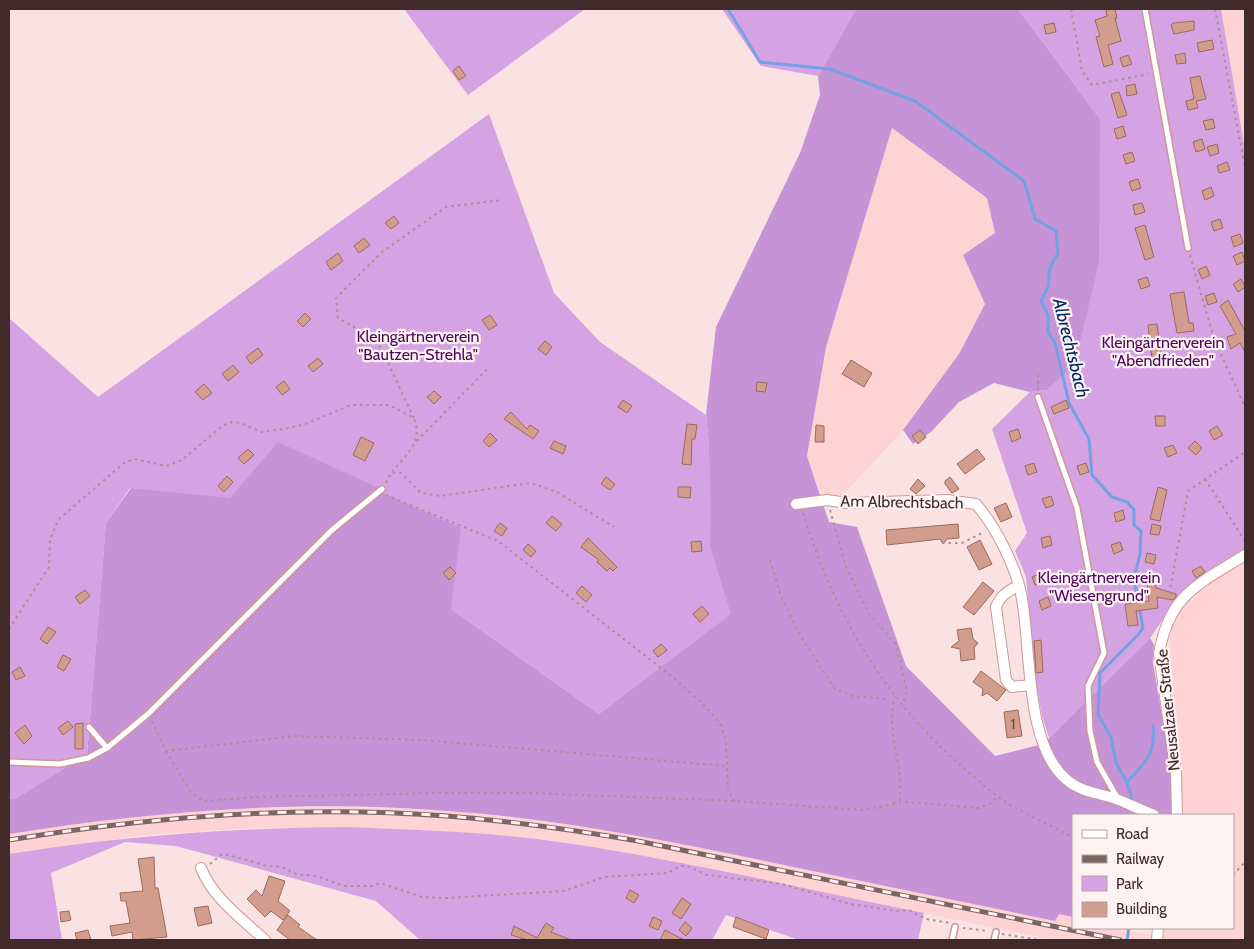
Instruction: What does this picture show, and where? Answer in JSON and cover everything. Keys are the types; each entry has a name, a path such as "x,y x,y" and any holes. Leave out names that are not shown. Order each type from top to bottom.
{"street":[{"name":"Am Albrechtsbach","path":"798,504 827,500 846,503 968,501 976,504 993,527 1019,585 1031,684 1045,752 1055,769 1082,790 1118,800 1152,814"},
{"name":"Neusalzaer Straße","path":"1176,814 1176,773 1159,654 1161,638 1177,604 1195,586 1245,555"},
{"path":"1019,585 998,600 996,607 1006,680 1012,686 1031,684"},
{"path":"202,868 206,879 214,891 265,940"}],"lane":[{"path":"1144,9 1188,248"},
{"path":"1038,397 1077,508 1104,653 1088,686 1090,731 1097,762 1118,800"},
{"path":"9,762 60,764 88,758 107,748 148,714 332,530 382,489"},
{"path":"89,727 107,748"},
{"path":"952,940 955,927"},
{"path":"994,940 996,932"}],"path":[{"path":"1071,9 1082,71 1092,85 1156,73"},
{"path":"1216,9 1245,167"},
{"path":"417,441 418,431 414,418 381,348 367,334 338,318 336,298 382,252 446,206 502,200"},
{"path":"1188,248 1214,339 1245,407"},
{"path":"487,369 417,441 391,473 382,489 385,494 498,541 675,679 703,704 720,723 726,741 728,791 735,801"},
{"path":"1038,375 1038,397"},
{"path":"9,628 49,567 50,540 58,520 124,463 134,459 166,466 182,460 222,426 231,422 241,423 261,432 283,429 303,425 351,405 389,405 414,418"},
{"path":"1168,604 1188,491 1245,452"},
{"path":"391,473 401,473 420,493 440,496 531,483 557,492 614,527"},
{"path":"1205,479 1245,541"},
{"path":"827,500 846,567 869,614 896,644 907,692 902,705"},
{"path":"798,504 816,556 839,608 867,658 902,705 941,749 998,796 1012,806 1072,836"},
{"path":"943,542 943,544 962,543 993,527"},
{"path":"770,560 781,596 789,612 818,664 835,689 854,696 885,699"},
{"path":"891,804 900,800 902,786 891,728 895,696"},
{"path":"148,714 166,751 192,794 203,800 437,793 531,794 735,801 862,810 907,802 979,808 990,804 998,796"},
{"path":"166,751 294,736 423,740 726,766"},
{"path":"1245,793 1245,800"},
{"path":"202,868 222,854 268,866 282,867 296,874 316,876 337,884 367,886 380,884 422,897 446,898 564,891 604,877 668,873 680,866 688,866 707,875 740,878 768,884 782,884 850,904 897,911 909,910 926,919 951,923 955,927 1039,940"},
{"path":"1234,874 1245,862"}],"shaded area":[{"path":"856,9 1018,9 1100,119 1099,263 1074,366 1046,390 1030,392 994,383 959,402 931,432 913,444 903,430 959,354 985,304 963,255 995,233 987,198 892,128 826,347 807,456 829,522 857,527 906,666 995,756 1043,744 1150,638 1154,645 1153,663 1172,773 1173,814 1072,814 1072,917 1059,914 1055,921 738,855 573,825 448,811 338,806 228,809 118,819 9,834 9,799 15,799 87,754 106,523 131,488 230,498 278,442 382,489 385,494 461,528 451,609 599,714 731,614 710,547 709,445 706,415 716,327 800,153 820,95 818,76"},
{"path":"1221,9 1245,9 1245,150 1225,33"},
{"path":"892,127 987,198 995,233 963,255 985,303 959,354 903,430 843,495 822,497 807,456 826,347"},
{"path":"1245,560 1245,940 1056,940 635,855 565,843 444,831 347,827 252,828 146,835 9,854 9,834 148,815 253,808 347,807 446,810 567,824 639,835 1054,921 1059,913 1072,917 1072,929 1120,929 1164,938 1162,937 1164,929 1234,929 1234,814 1183,814 1181,770 1171,716 1170,638 1172,626 1184,606 1197,592"}],"green space":[{"path":"404,9 585,9 468,95"},
{"path":"722,9 856,9 818,76 761,66"},
{"name":"Kleingärtnerverein \"Abendfrieden\"","path":"1018,9 1221,9 1245,150 1245,552 1175,602 1150,638 1049,738 1042,716 1036,683 1026,577 1015,551 1027,533 992,429 1030,392 1046,390 1100,119"},
{"name":"Kleingärtnerverein \"Bautzen-Strehla\"","path":"489,114 554,293 600,342 706,415 709,445 710,547 732,614 599,714 451,609 382,489 278,443 230,499 130,488 106,523 87,754 15,799 9,799 9,318 98,397"},
{"path":"347,827 484,834 566,843 701,867 924,913 918,940 799,940 726,915 712,940 420,940 376,901 176,846 125,842 51,873 62,940 9,940 9,854 94,842 177,834 261,829"}],"building":[{"path":"1115,9 1117,18 1115,18 1121,41 1108,45 1113,64 1104,67 1096,37 1100,36 1095,20 1107,16 1106,10"},
{"path":"1194,21 1194,30 1174,34 1171,25 1173,23"},
{"path":"1054,23 1056,32 1046,34 1044,25"},
{"path":"1212,40 1214,49 1199,52 1197,43"},
{"path":"1185,53 1186,63 1177,64 1175,55"},
{"path":"1128,55 1132,64 1123,67 1120,58"},
{"path":"459,66 466,76 459,80 453,71"},
{"path":"1200,76 1206,99 1196,101 1198,108 1188,110 1186,101 1194,99 1190,78"},
{"path":"1135,84 1137,94 1127,96 1126,86"},
{"path":"1119,92 1127,115 1118,118 1111,94"},
{"path":"1213,119 1215,128 1206,130 1203,121"},
{"path":"1123,126 1126,136 1117,139 1114,129"},
{"path":"1202,139 1205,149 1196,152 1193,142"},
{"path":"1217,144 1219,153 1210,156 1207,147"},
{"path":"1132,152 1135,161 1126,164 1123,155"},
{"path":"1227,162 1230,170 1219,173 1217,166"},
{"path":"1138,179 1141,188 1132,191 1129,182"},
{"path":"1211,187 1214,196 1205,200 1202,191"},
{"path":"1142,203 1145,212 1135,215 1133,205"},
{"path":"394,216 399,223 391,229 385,223"},
{"path":"1220,219 1223,228 1214,231 1211,222"},
{"path":"1145,225 1154,257 1145,260 1135,228"},
{"path":"1240,234 1243,243 1234,247 1231,237"},
{"path":"364,238 370,245 359,253 354,246"},
{"path":"1242,252 1245,261 1237,265 1233,256"},
{"path":"338,253 343,261 331,270 326,262"},
{"path":"1206,266 1210,275 1202,279 1198,270"},
{"path":"1147,277 1150,286 1141,289 1138,280"},
{"path":"1241,279 1245,287 1238,292 1233,284"},
{"path":"1184,292 1189,323 1193,323 1194,331 1177,333 1170,294"},
{"path":"1214,293 1217,302 1208,305 1205,296"},
{"path":"1228,300 1245,331 1245,352 1240,343 1231,349 1227,337 1236,334 1220,306"},
{"path":"305,313 311,319 303,327 297,321"},
{"path":"490,315 497,325 489,330 482,320"},
{"path":"1157,324 1161,357 1152,358 1148,325"},
{"path":"545,341 552,347 546,355 538,349"},
{"path":"258,348 263,355 251,364 246,357"},
{"path":"318,358 323,364 313,372 308,366"},
{"path":"851,360 872,373 864,387 842,374"},
{"path":"233,365 239,372 228,381 222,374"},
{"path":"284,381 290,389 282,395 276,387"},
{"path":"757,382 767,383 765,392 756,391"},
{"path":"204,384 212,393 203,400 195,392"},
{"path":"434,391 441,397 434,404 427,397"},
{"path":"623,400 632,406 627,413 618,407"},
{"path":"1066,400 1069,408 1054,414 1051,407"},
{"path":"511,412 527,429 530,425 539,431 533,439 504,419"},
{"path":"1155,416 1165,416 1165,426 1156,426"},
{"path":"687,424 697,425 695,439 692,439 691,465 682,464"},
{"path":"816,425 824,426 824,442 815,442"},
{"path":"1217,426 1223,435 1214,440 1209,431"},
{"path":"1018,429 1021,438 1012,442 1009,432"},
{"path":"920,430 926,437 918,444 912,436"},
{"path":"490,433 497,440 489,447 483,441"},
{"path":"361,437 374,443 365,461 353,455"},
{"path":"554,441 566,446 563,454 550,448"},
{"path":"1195,441 1202,448 1196,455 1188,448"},
{"path":"1173,445 1177,453 1168,457 1164,448"},
{"path":"248,449 254,455 244,464 238,458"},
{"path":"977,449 985,459 965,474 957,464"},
{"path":"1034,463 1037,472 1028,475 1025,466"},
{"path":"1086,463 1089,472 1080,475 1077,466"},
{"path":"227,476 233,482 224,492 218,486"},
{"path":"606,477 615,484 610,490 601,484"},
{"path":"950,477 959,489 952,493 945,484 945,481"},
{"path":"918,479 925,486 916,494 910,489"},
{"path":"678,487 691,487 690,498 678,497"},
{"path":"1158,487 1167,490 1160,521 1150,519"},
{"path":"1051,496 1054,505 1046,508 1042,499"},
{"path":"1006,503 1012,517 1001,522 994,508"},
{"path":"1123,510 1125,519 1116,522 1114,513"},
{"path":"552,516 562,524 556,531 546,523"},
{"path":"500,523 507,528 502,536 494,531"},
{"path":"958,524 959,538 947,539 943,544 940,539 887,545 886,530"},
{"path":"1152,524 1161,526 1159,535 1150,534"},
{"path":"1050,536 1052,545 1043,548 1041,538"},
{"path":"588,538 617,567 613,571 610,568 607,571 597,562 599,560 581,547"},
{"path":"980,540 992,564 979,570 967,547"},
{"path":"701,541 702,551 692,552 691,542"},
{"path":"1120,542 1123,550 1114,554 1111,545"},
{"path":"528,544 536,551 531,557 523,550"},
{"path":"1147,553 1156,555 1154,564 1145,562"},
{"path":"1201,566 1205,572 1196,578 1192,571"},
{"path":"450,567 456,573 449,580 443,573"},
{"path":"1041,573 1044,582 1035,585 1032,577"},
{"path":"1154,580 1156,588 1176,594 1176,597 1173,600 1157,597 1158,608 1136,611 1138,625 1128,626 1125,604 1149,601 1147,581"},
{"path":"983,582 994,591 974,615 963,607"},
{"path":"582,586 592,595 586,602 576,593"},
{"path":"85,590 90,596 80,604 75,597"},
{"path":"1048,597 1051,606 1042,610 1039,601"},
{"path":"702,606 709,614 700,622 693,614"},
{"path":"48,627 56,632 47,644 40,639"},
{"path":"971,628 973,639 978,643 974,648 975,659 961,661 960,649 951,647 959,641 957,630"},
{"path":"1041,640 1043,672 1036,673 1034,641"},
{"path":"661,644 667,650 658,657 653,651"},
{"path":"63,655 71,659 64,671 57,667"},
{"path":"20,667 25,676 16,680 12,672"},
{"path":"981,671 1006,690 997,701 987,693 982,696 983,689 973,682"},
{"path":"1018,710 1022,736 1007,738 1004,712"},
{"path":"68,721 73,727 63,735 58,728"},
{"path":"83,723 83,749 75,749 75,724"},
{"path":"25,725 32,736 24,744 15,733"},
{"path":"154,857 155,888 158,888 167,937 133,940 132,932 112,936 110,926 130,923 126,901 121,901 120,893 143,891 138,859"},
{"path":"269,876 285,881 278,901 290,911 283,920 271,911 265,917 247,899 256,890 262,896"},
{"path":"630,890 639,895 634,903 626,898"},
{"path":"682,898 691,904 681,919 672,913"},
{"path":"208,906 212,923 198,926 194,908"},
{"path":"69,911 71,920 61,922 60,912"},
{"path":"288,915 300,925 298,927 317,940 290,940 277,930"},
{"path":"653,917 662,921 658,930 649,926"},
{"path":"736,917 769,930 766,939 733,927"},
{"path":"685,922 692,928 686,936 679,930"},
{"path":"546,923 554,928 551,932 571,940 528,940 511,935 514,926 537,938"},
{"path":"88,930 91,940 77,940 75,933"},
{"path":"665,930 684,940 660,940"}],"waterway":[{"name":"Albrechtsbach","path":"728,9 760,62 830,69 915,101 1024,181 1035,219 1056,231 1058,253 1050,267 1048,287 1041,301 1048,315 1048,332 1055,343 1069,403 1089,439 1092,475 1112,497 1127,502 1134,510 1134,525 1141,531 1140,554 1134,579 1143,628 1100,673 1098,714 1111,737 1116,763 1127,782 1133,803"},
{"name":"Albrechtsbach","path":"1127,782 1144,763 1151,751 1153,726"},
{"name":"Albrechtsbach","path":"1127,940 1129,929"}],"railway":[{"path":"9,840 172,819 282,812 392,813 471,818 543,826 638,841 1120,940"}],"park label":[{"name":"Kleingärtnerverein \"Wiesengrund\"","path":"1099,586"}]}
